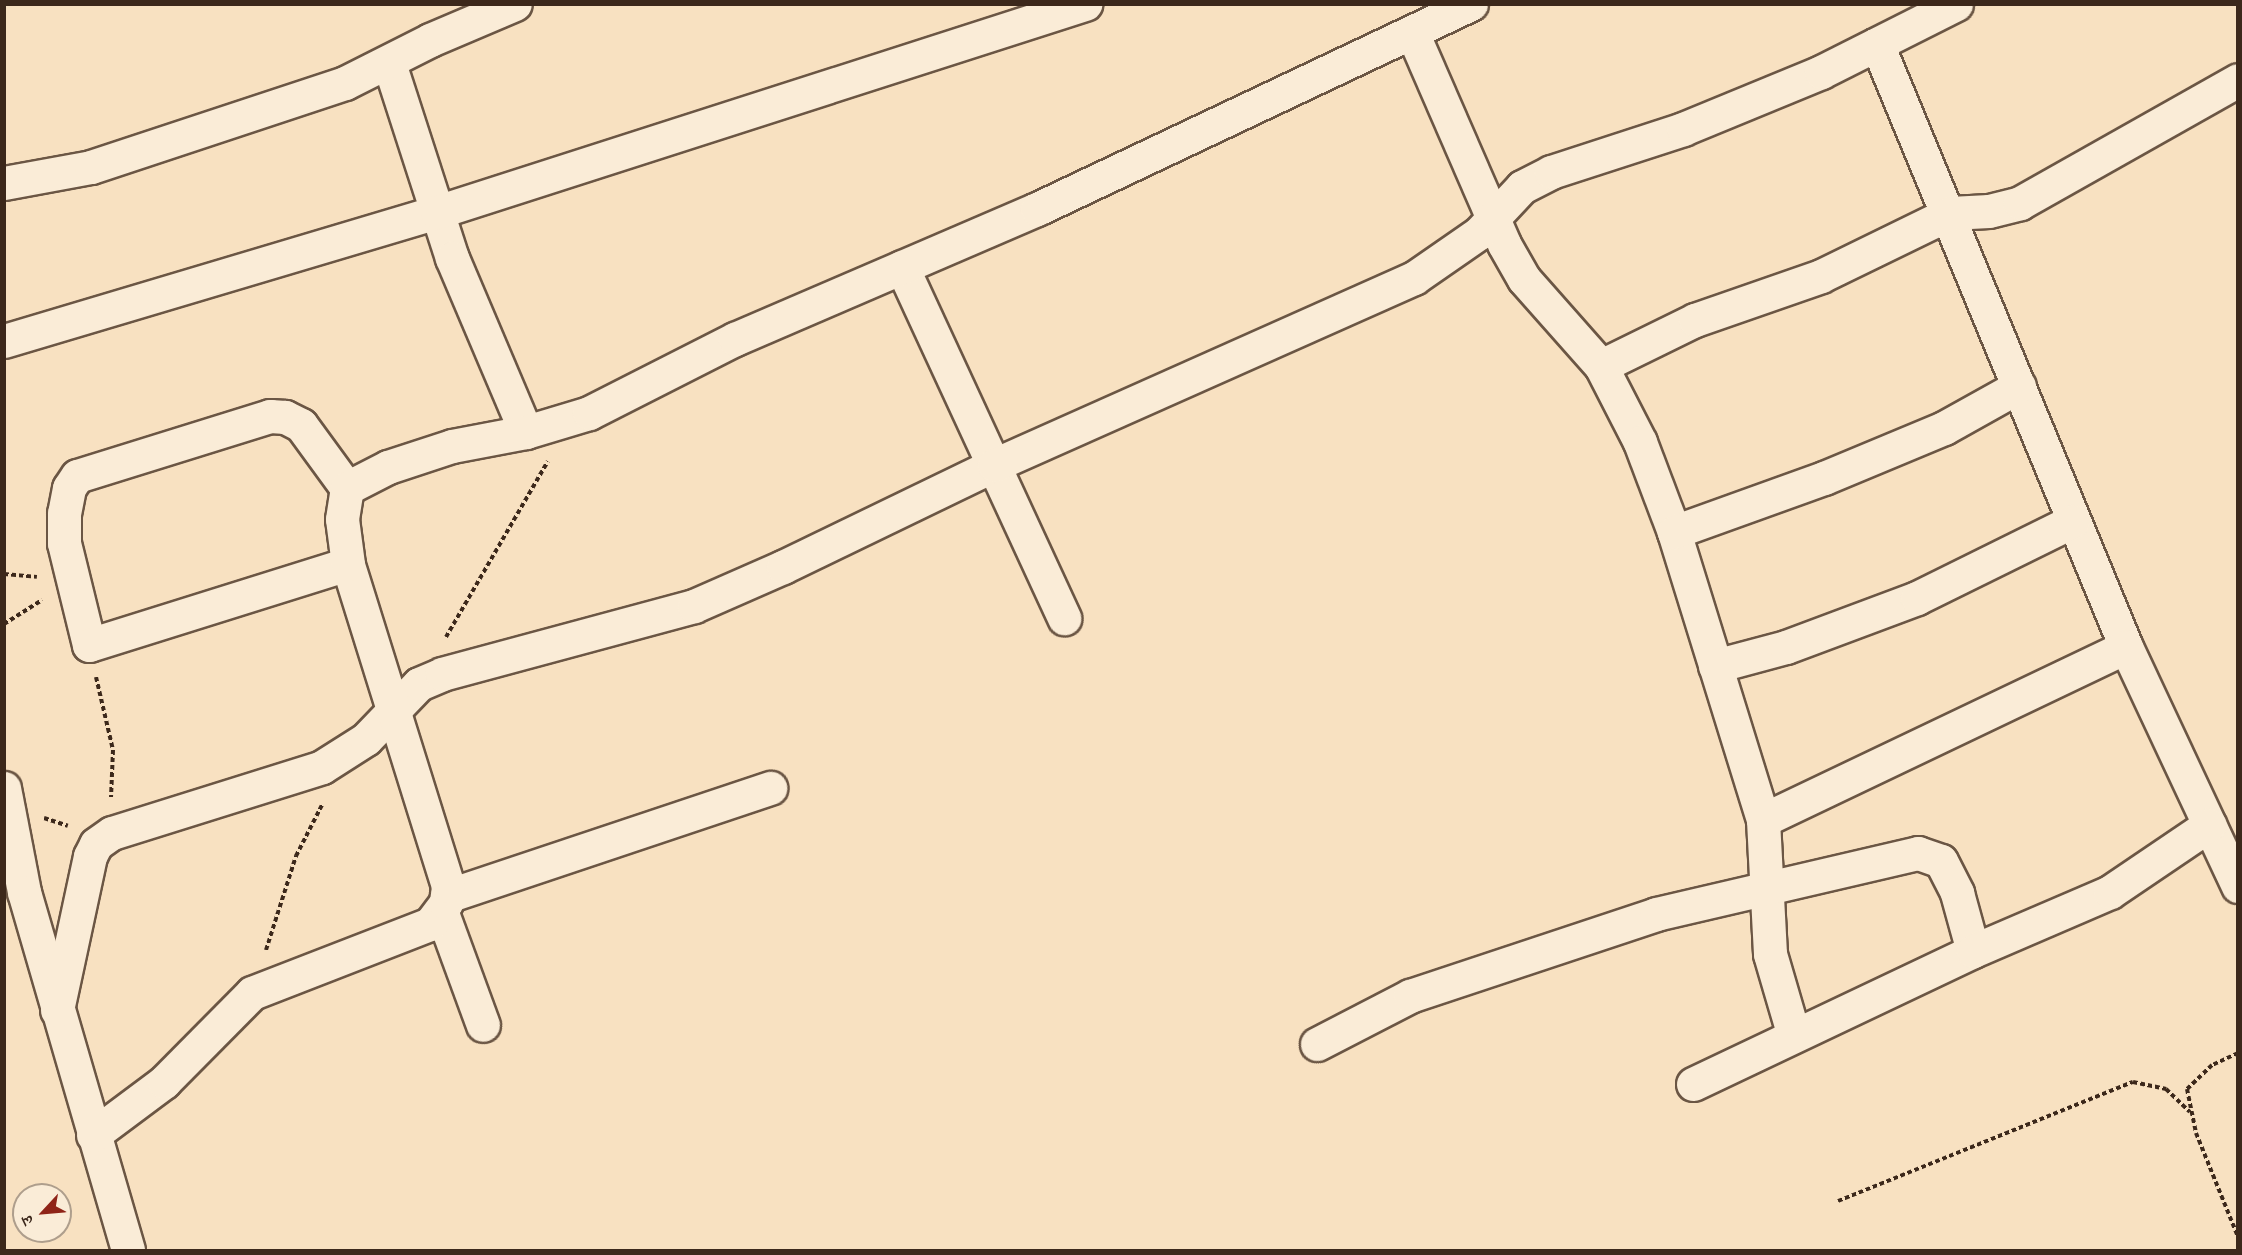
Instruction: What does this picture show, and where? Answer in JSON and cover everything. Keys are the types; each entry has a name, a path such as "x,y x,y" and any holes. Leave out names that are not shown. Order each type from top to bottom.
{"street":[{"path":"4,183 91,167 345,84 515,4"},
{"path":"4,340 437,212 1085,4"},
{"path":"347,488 388,467 452,446 526,432 572,418 642,389 815,303 902,267 1219,125 1472,4"},
{"path":"57,1010 90,856 104,838 322,766 366,739 392,708 419,684 481,661 694,606 994,465 1414,278 1479,233 1522,186 1551,172 1683,129 1877,44 1956,4"},
{"path":"1412,32 1492,218 1524,279 1600,366 1640,442 1674,532 1763,820 1764,888 1770,954 1794,1036"},
{"path":"1877,44 1950,213 2126,647 2238,886"},
{"path":"389,63 437,212 472,307 526,432"},
{"path":"1600,366 1695,320 1821,276 1950,213 1989,211 2020,203 2238,80"},
{"path":"902,267 1064,618"},
{"path":"1674,532 1824,478 1944,428 2019,386"},
{"path":"93,1135 164,1082 252,993 429,924 444,904 448,886 348,564 342,519 347,488 301,425 285,417 243,423 97,468 77,476 69,488 64,513 64,543 89,645 348,564"},
{"path":"1715,666 1786,647 1917,598 2073,521"},
{"path":"1763,820 2126,647"},
{"path":"444,904 770,788"},
{"path":"6,797 24,892 128,1251"},
{"path":"1693,1084 1972,951 2110,892 2209,825"},
{"path":"1317,1044 1410,996 1656,914 1918,853 1941,861 1957,893 1972,951"},
{"path":"444,904 483,1025"}],"path":[{"path":"419,684 572,418"},
{"path":"4,624 73,581"},
{"path":"6,797 104,838 113,750 89,645"},
{"path":"252,993 296,856 329,792"},
{"path":"2238,1053 2195,1078 2187,1089 2190,1112 2238,1237"},
{"path":"1838,1201 2133,1082 2166,1089 2190,1112"}]}
